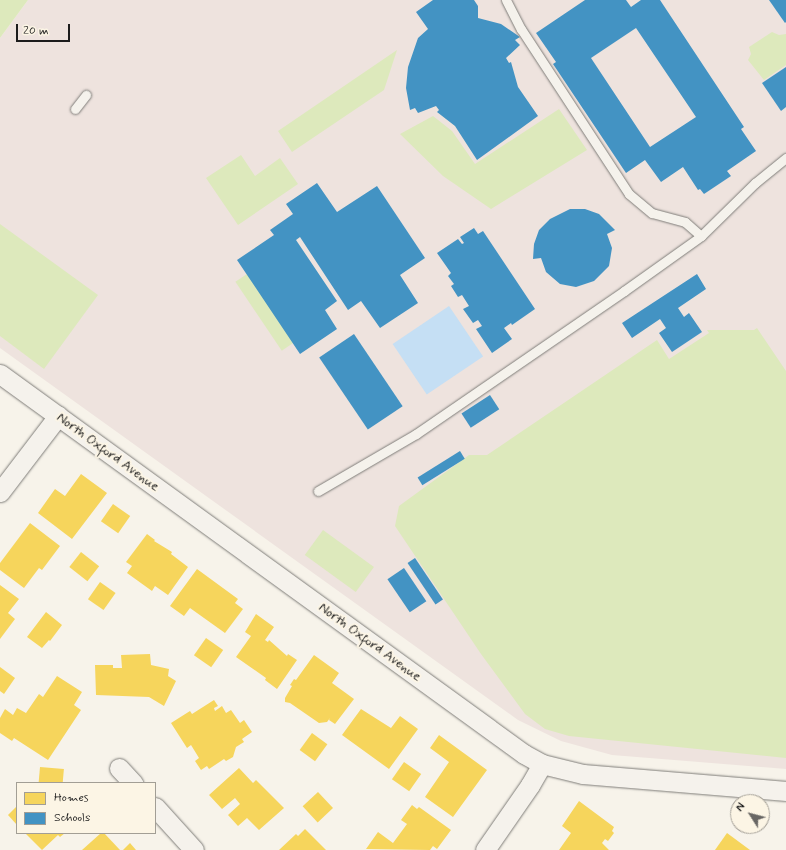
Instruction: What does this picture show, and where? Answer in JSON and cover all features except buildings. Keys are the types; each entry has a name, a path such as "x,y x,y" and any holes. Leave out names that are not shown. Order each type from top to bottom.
{"street":[{"name":"North Oxford Avenue","path":"0,374 524,754 542,764 583,774 786,791"},
{"path":"0,492 58,416"},
{"path":"485,850 530,785 542,764"},
{"path":"119,768 132,782"},
{"path":"156,808 194,850"}],"lane":[{"path":"506,0 521,29 629,194 652,213 686,222 701,236"},
{"path":"75,110 86,95"},
{"path":"318,491 416,434 701,236 755,183 786,158"}],"shaded area":[{"path":"28,0 786,0 786,769 612,755 561,741 518,720 0,348 0,38"}],"green space":[{"path":"0,0 28,0 0,38"},
{"path":"772,32 779,35 786,34 786,65 764,80 748,60 751,54 749,47"},
{"path":"397,50 384,90 292,152 278,131"},
{"path":"559,109 587,150 491,209 443,176 400,134 433,116 452,131 475,164"},
{"path":"241,155 255,176 280,158 298,184 238,225 206,178"},
{"path":"0,224 98,295 44,369 0,336"},
{"path":"247,274 293,343 282,351 235,282"},
{"path":"757,328 786,371 786,758 569,736 545,729 525,714 481,654 395,526 399,506 469,455 487,455 657,340 669,359 709,333 707,330 754,330"},
{"path":"323,530 374,567 356,592 305,555"}],"water":[{"path":"449,306 483,357 427,395 393,344"}]}
